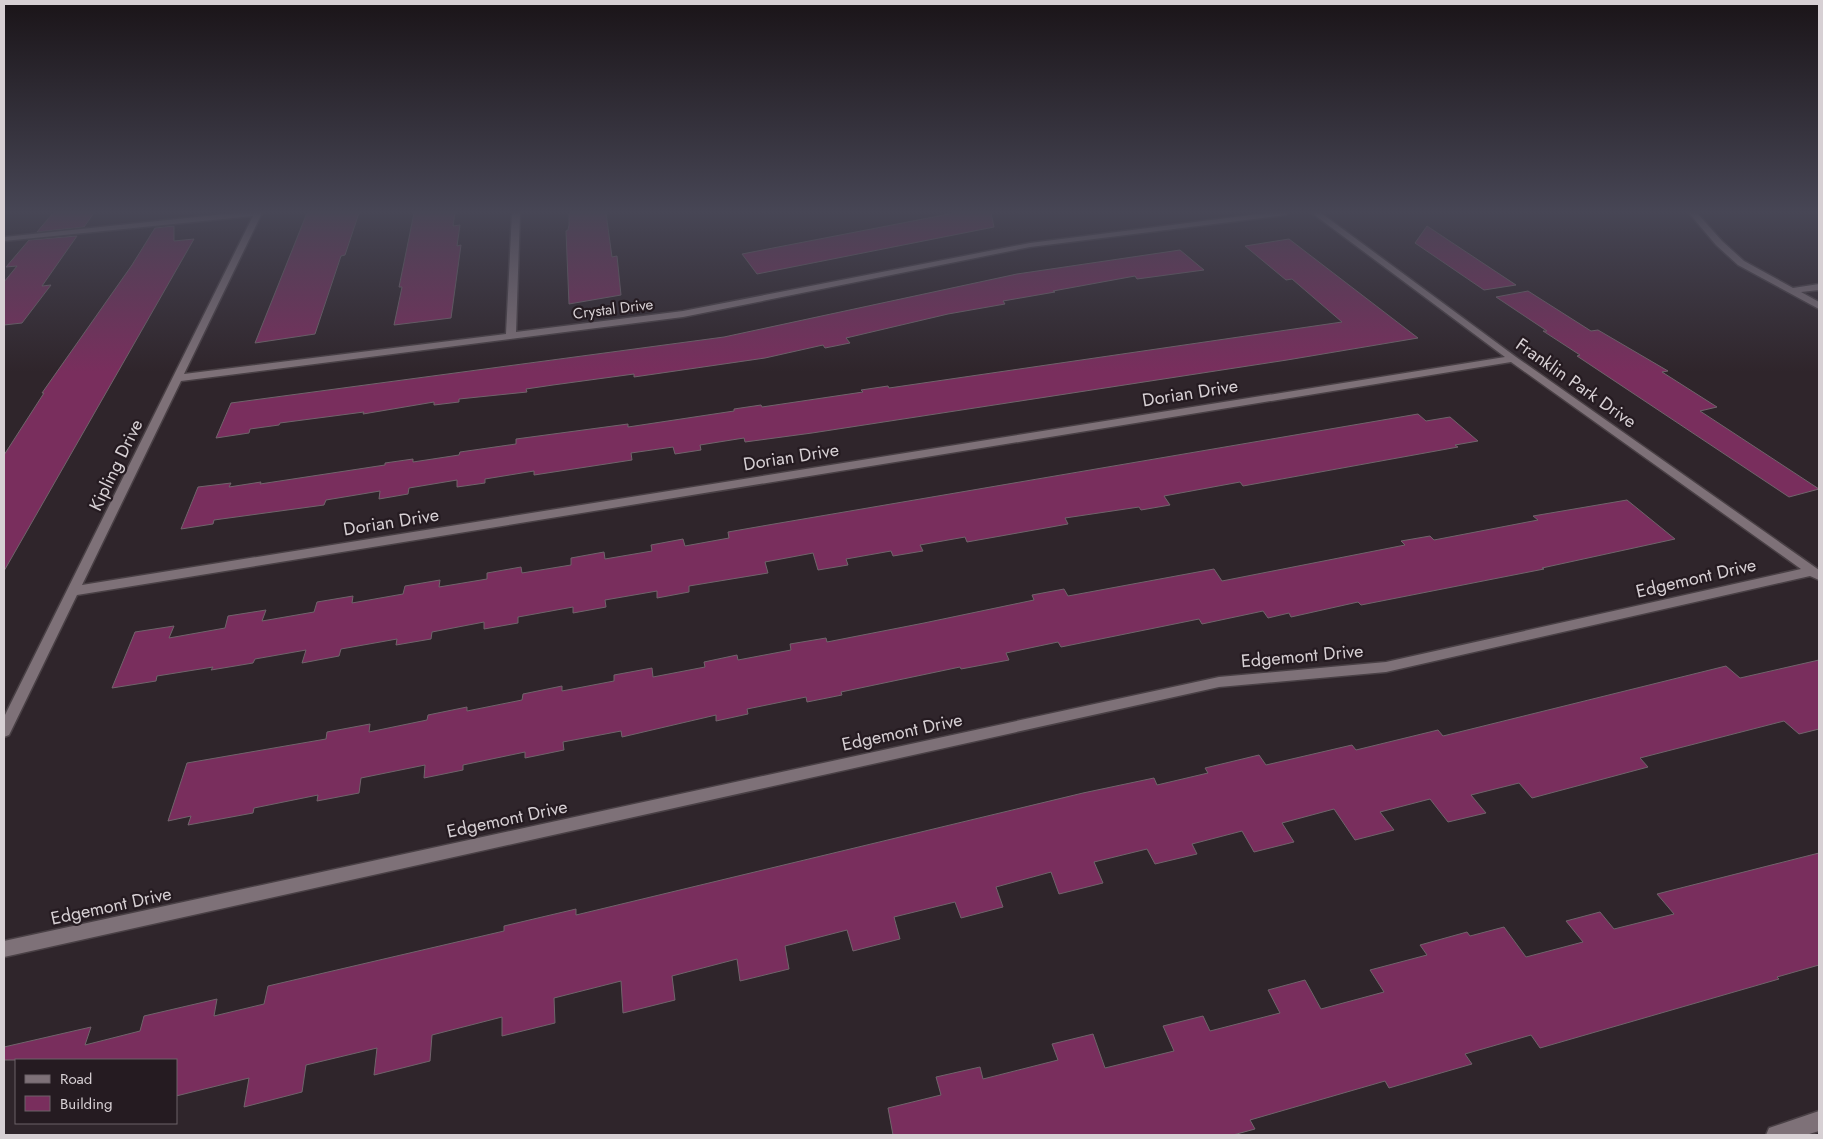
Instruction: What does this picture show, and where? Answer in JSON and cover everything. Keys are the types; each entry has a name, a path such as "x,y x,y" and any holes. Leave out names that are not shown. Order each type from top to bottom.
{"street":[{"name":"Kipling Drive","path":"4,731 232,266"},
{"path":"510,336 513,266"},
{"name":"Crystal Drive","path":"178,378 721,308 926,266"},
{"name":"Franklin Park Drive","path":"1388,266 1513,359 1815,574"},
{"path":"1745,266 1819,306"},
{"path":"1791,291 1819,287"},
{"name":"Dorian Drive","path":"74,591 1513,359"},
{"name":"Edgemont Drive","path":"4,949 1218,682 1248,678 1328,675 1386,667 1815,574"},
{"path":"1776,1135 1819,1121"}],"building":[{"path":"17,266 56,266 42,286 51,285 22,323 4,325 4,282"},
{"path":"131,266 178,266 4,571 4,455 44,393 42,393"},
{"path":"286,266 338,266 315,334 255,343"},
{"path":"403,266 458,266 451,318 394,325 402,287 399,287"},
{"path":"567,266 618,266 621,295 569,304"},
{"path":"751,266 797,266 757,274"},
{"path":"1070,266 1199,266 1204,270 1137,279 1135,276 1003,301 1005,304 948,314 846,338 850,343 825,348 823,345 765,358 634,377 634,374 553,385 526,389 527,392 459,399 459,402 434,405 434,402 363,414 364,412 280,423 279,425 250,429 249,433 216,438 231,403 724,337 1017,274"},
{"path":"1269,266 1324,266 1418,338 812,433 745,442 744,438 700,445 701,450 675,454 673,447 631,453 632,460 534,475 534,471 485,479 485,483 457,487 457,480 409,488 408,494 379,499 380,491 326,500 324,505 214,520 213,524 181,529 198,487 231,483 229,487 261,482 260,484 413,459 413,462 459,455 460,452 516,444 516,439 628,424 628,427 734,411 734,409 761,405 762,407 863,392 861,390 888,386 889,388 1342,322 1292,279 1286,280"},
{"path":"1449,266 1488,266 1516,285 1484,290"},
{"path":"1528,291 1591,331 1598,330 1668,371 1662,372 1717,407 1700,411 1819,489 1789,497 1577,356 1580,355 1496,297"},
{"path":"1418,414 1426,421 1450,417 1478,441 1455,445 1458,447 1243,486 1240,482 1164,496 1170,505 1141,510 1139,507 1065,518 1068,524 967,542 965,537 920,545 923,551 893,556 891,551 846,559 848,565 818,570 813,553 765,562 768,573 689,586 689,592 657,598 657,591 605,600 606,607 573,613 573,607 518,617 518,623 484,629 484,622 432,632 431,639 396,645 397,639 341,649 339,656 302,663 306,650 255,659 253,663 157,676 156,681 112,688 135,632 174,626 169,638 225,628 228,616 266,610 262,621 314,612 317,602 353,596 352,603 403,594 405,586 440,580 439,587 487,579 487,573 521,567 522,573 571,565 571,558 604,552 605,559 652,551 651,545 683,539 685,546 729,538 728,532"},
{"path":"1627,500 1675,539 1542,568 1544,569 1361,605 1358,602 1291,617 1289,613 1268,618 1263,611 1202,624 1199,619 1061,647 1058,642 1006,653 1009,660 961,669 960,667 841,692 842,695 807,702 806,697 747,709 748,714 716,721 716,715 622,737 621,731 563,742 564,750 525,758 525,752 463,765 463,770 424,778 425,765 361,778 359,793 317,801 318,795 254,808 253,813 188,825 191,816 168,821 187,763 326,739 327,732 370,724 369,732 427,720 428,715 467,707 467,711 522,700 523,694 562,686 562,691 614,681 614,675 652,668 653,677 705,667 704,662 737,655 738,660 791,650 790,644 826,638 827,642 924,623 1034,600 1032,595 1064,589 1068,596 1214,569 1222,581 1405,545 1401,541 1430,536 1434,540 1538,520 1533,516"},
{"path":"1819,660 1819,729 1799,734 1784,721 1640,758 1648,767 1532,798 1519,783 1471,795 1486,813 1448,822 1430,799 1380,812 1394,830 1355,840 1334,809 1282,823 1294,842 1254,852 1242,831 1192,844 1197,854 1155,864 1147,849 1094,862 1103,883 1059,894 1051,872 996,887 1003,907 961,918 955,902 894,917 900,939 853,951 847,930 785,946 789,969 740,981 737,959 672,976 675,1000 623,1013 621,981 554,998 555,1023 502,1036 502,1017 432,1035 430,1061 374,1075 377,1048 306,1065 302,1092 244,1107 249,1078 178,1096 178,1059 4,1060 4,1047 91,1027 85,1045 140,1031 144,1016 217,999 214,1016 264,1004 268,986 504,931 504,926 576,909 576,915 1083,793 1154,778 1157,785 1208,773 1205,768 1259,755 1266,765 1352,745 1356,750 1438,730 1443,736 1726,666 1740,678"},
{"path":"1819,853 1819,965 1777,977 1779,979 1540,1048 1531,1035 1465,1054 1472,1064 1389,1088 1385,1081 1250,1120 1255,1129 1233,1135 893,1135 888,1108 941,1095 936,1077 980,1067 983,1079 1058,1060 1052,1044 1093,1034 1105,1068 1174,1051 1163,1026 1203,1016 1210,1031 1280,1013 1268,990 1305,980 1321,1009 1384,992 1370,970 1427,955 1420,945 1467,932 1470,936 1504,927 1526,957 1583,942 1566,921 1600,912 1614,929 1674,914 1657,894"}]}
